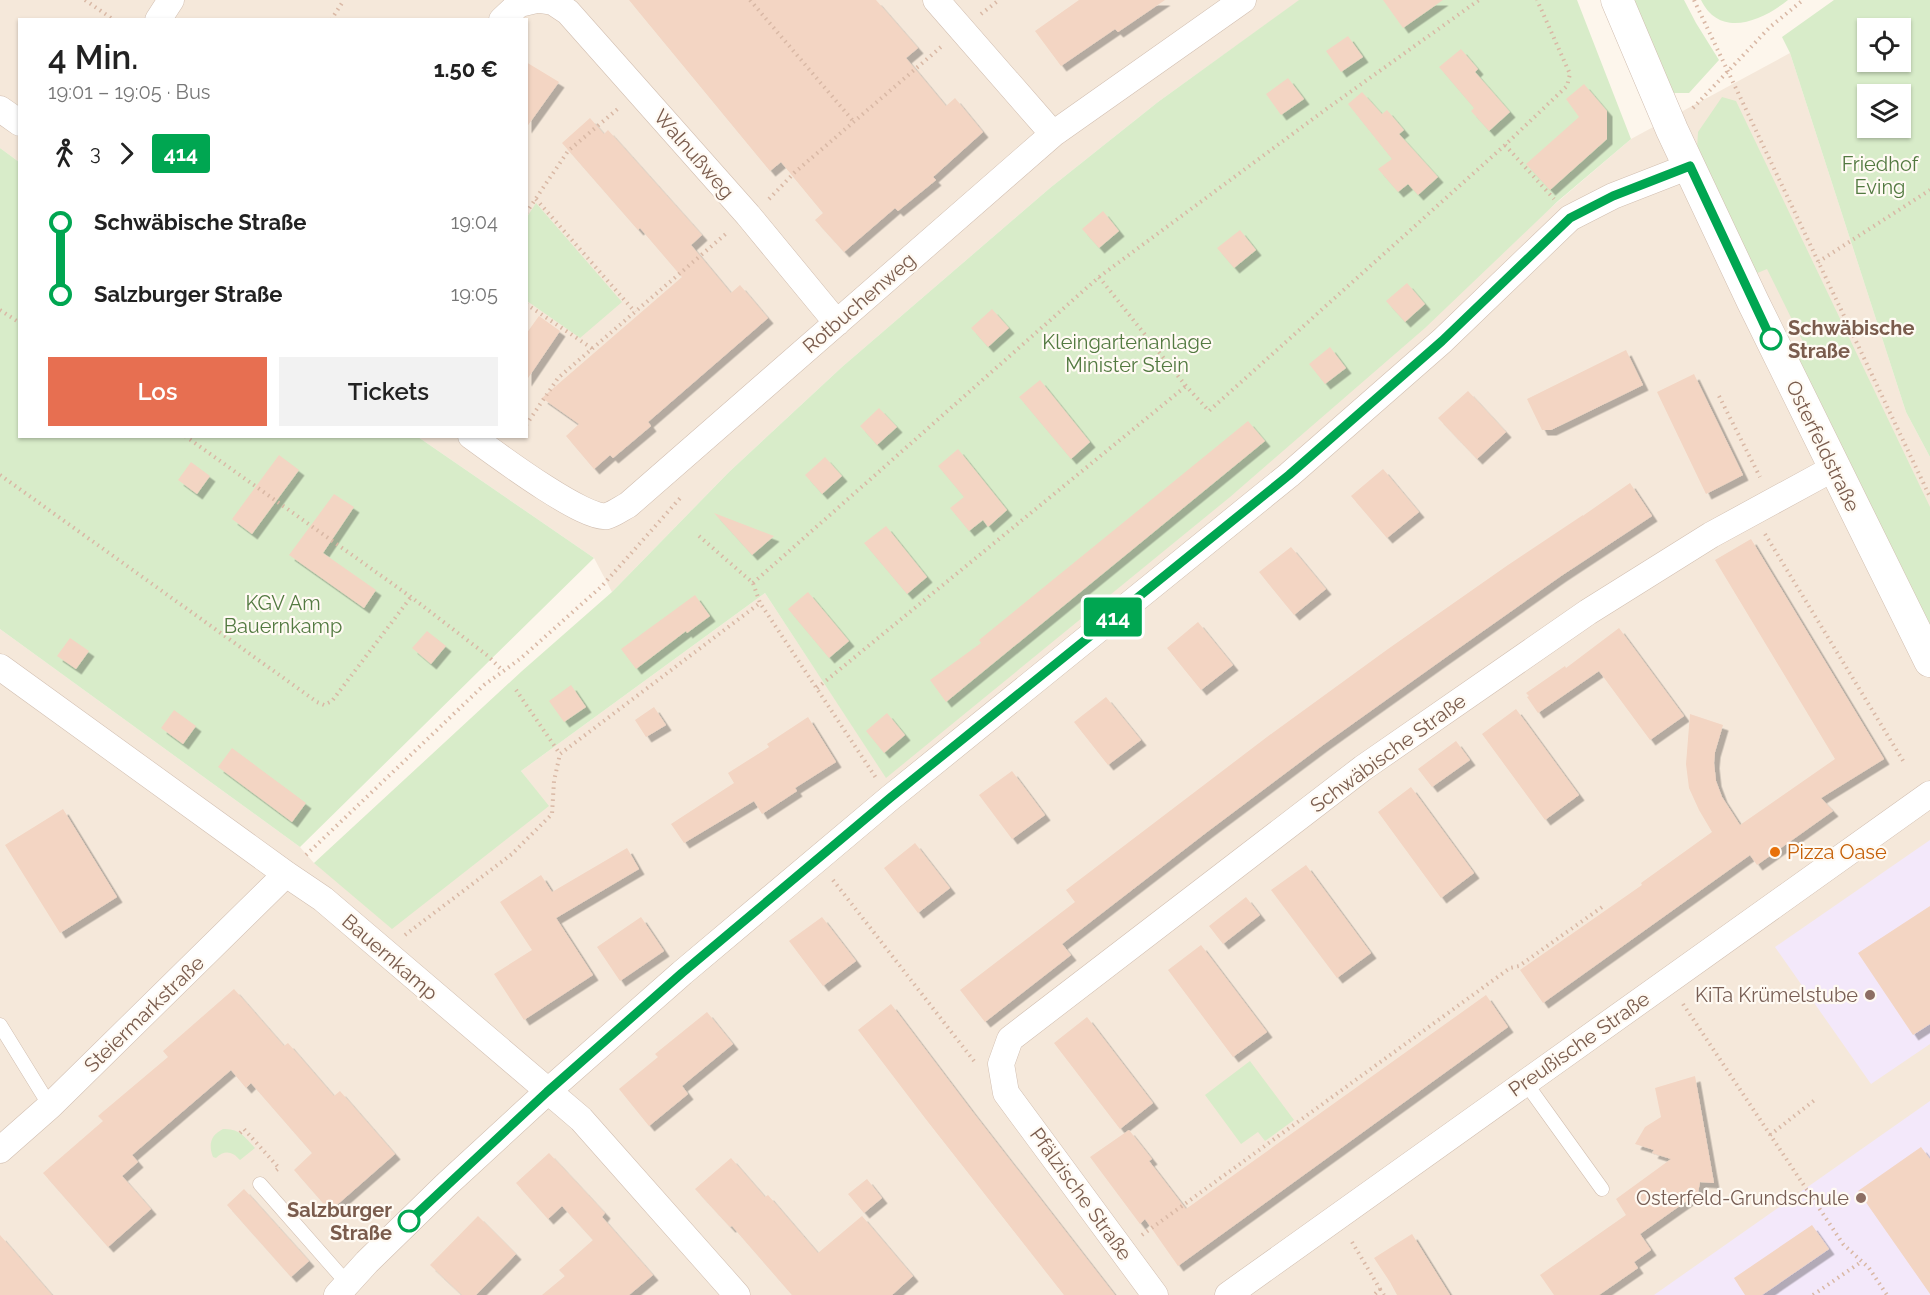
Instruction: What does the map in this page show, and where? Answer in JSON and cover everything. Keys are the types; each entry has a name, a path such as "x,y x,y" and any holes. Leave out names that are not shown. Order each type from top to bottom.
{"street":[{"path":"159,18 171,0"},
{"name":"Walnußweg","path":"504,18 519,4 538,0 553,2 568,12 748,215 837,323"},
{"path":"936,0 1053,134"},
{"name":"Rotbuchenweg","path":"474,438 549,490 593,514 607,516 628,505 1053,134 1243,0"},
{"name":"Osterfeldstraße","path":"1617,0 1672,130 1762,321 1930,661"},
{"path":"0,109 18,122"},
{"path":"342,1289 446,1185 682,973 890,798 1289,475 1442,341 1570,218 1613,196 1690,166"},
{"name":"Schwäbische Straße","path":"1006,1093 1001,1064 1010,1039 1363,768 1588,612 1712,535 1834,468"},
{"name":"Bauernkamp","path":"0,667 323,899 581,1119 737,1295"},
{"name":"Preußische Straße","path":"1228,1295 1930,794"},
{"name":"Steiermarkstraße","path":"0,1150 50,1106 286,874"},
{"name":"Pfälzische Straße","path":"1006,1093 1155,1295"}],"lane":[{"path":"0,1025 50,1106"},
{"path":"1525,1082 1602,1189"},
{"path":"260,1184 342,1289"}],"path":[{"path":"86,0 111,18"},
{"path":"332,18 344,0"},
{"path":"750,0 854,122"},
{"path":"528,422 558,378 777,192 794,173 962,29 999,0"},
{"path":"753,583 1099,277 1324,110 1479,0"},
{"path":"1099,277 1186,386 1209,411 1505,145 1567,86 1570,74 1537,0"},
{"path":"1694,0 1930,497"},
{"path":"1672,130 1770,27 1803,0"},
{"path":"528,210 568,151 638,91"},
{"path":"1505,145 1570,218"},
{"path":"1818,262 1930,190"},
{"path":"536,199 635,312"},
{"path":"528,305 593,350"},
{"path":"0,310 18,322"},
{"path":"817,688 1186,386"},
{"path":"1719,396 1762,508 1905,764"},
{"path":"189,438 411,597 488,656 503,671"},
{"path":"0,475 324,705 332,701 411,597"},
{"path":"286,874 484,685 520,659 602,586 690,489"},
{"path":"699,536 753,583 760,603 890,798"},
{"path":"383,951 512,854 552,814 554,781 560,753 760,603"},
{"path":"516,690 560,753"},
{"path":"818,860 975,1062"},
{"path":"1122,1250 1510,968 1519,966 1605,905"},
{"path":"1683,1004 1843,1244 1869,1268 1887,1295"},
{"path":"1770,1135 1816,1099"},
{"path":"240,1132 244,1129 279,1168 260,1184"},
{"path":"1352,1242 1384,1295"},
{"path":"1813,1295 1861,1262"},
{"path":"1374,1295 1380,1289"}],"shaded area":[{"path":"0,0 1300,0 1158,102 1050,188 842,367 729,472 612,592 594,558 419,438 528,438 528,18 18,18 18,161 0,148"},
{"path":"1790,53 1906,412 1930,457 1930,1295 0,1295 0,629 300,847 314,863 548,806 521,771 765,593 886,777 1631,139"},
{"name":"KiTa Krümelstube","path":"1930,840 1930,1044 1871,1084 1775,947"},
{"name":"Osterfeld-Grundschule","path":"1930,1101 1930,1295 1654,1295"}],"green space":[{"name":"Kleingartenanlage Minister Stein","path":"1299,0 1577,0 1631,139 1558,201 1425,328 1230,497 886,778 765,593 521,771 549,806 392,929 314,863 522,671 612,592 729,472 842,367 1050,188 1158,102"},
{"path":"1634,0 1684,0 1719,60 1689,93 1673,93"},
{"path":"1701,0 1788,0 1778,8 1754,20 1730,23 1709,12"},
{"name":"Friedhof Eving","path":"1834,0 1930,0 1930,457 1906,412 1790,53 1782,37"},
{"path":"1722,97 1736,101 1930,507 1930,629 1794,355 1806,348 1767,269 1755,274 1697,149 1698,132"},
{"name":"KGV Am Bauernkamp","path":"0,148 18,161 18,438 419,438 594,558 300,847 0,629"},
{"path":"536,203 622,302 580,338 528,302 528,215"},
{"path":"1250,1061 1294,1120 1265,1141 1258,1132 1241,1144 1205,1095"},
{"path":"223,1129 238,1132 255,1148 240,1160 229,1153 213,1157 212,1140"}],"building":[{"path":"629,0 876,0 918,48 906,58 946,106 955,98 983,132 933,177 936,180 898,211 895,208 844,252 815,220 823,213 781,162 770,171"},
{"path":"1079,0 1165,0 1118,32 1115,29 1061,66 1035,31"},
{"path":"1383,0 1443,0 1403,28"},
{"path":"1348,36 1363,57 1341,72 1326,51"},
{"path":"1461,49 1478,69 1475,72 1510,112 1489,131 1471,111 1474,108 1439,67"},
{"path":"528,63 559,82 528,125"},
{"path":"1288,78 1304,99 1281,115 1266,94"},
{"path":"1584,84 1607,111 1607,139 1550,190 1526,164 1579,117 1566,99"},
{"path":"1362,92 1382,114 1387,110 1404,130 1399,134 1438,177 1418,195 1408,184 1398,192 1378,169 1392,159 1348,104"},
{"path":"590,118 604,134 608,130 702,235 691,245 731,293 740,285 768,318 648,422 651,426 613,458 610,455 594,469 566,436 579,424 542,398 682,277 562,143"},
{"path":"1103,211 1119,231 1099,248 1082,229"},
{"path":"1240,230 1256,250 1234,268 1217,248"},
{"path":"1407,283 1425,304 1405,322 1386,301"},
{"path":"992,309 1009,328 988,347 971,328"},
{"path":"539,316 560,331 528,378 528,331"},
{"path":"1330,347 1346,368 1325,384 1309,364"},
{"path":"1626,350 1643,385 1551,430 1542,430 1527,399"},
{"path":"1694,374 1743,475 1706,494 1657,392"},
{"path":"1040,380 1090,442 1071,459 1019,397"},
{"path":"1468,391 1506,432 1477,459 1438,418"},
{"path":"879,408 897,427 877,445 860,426"},
{"path":"1248,421 1265,441 946,702 930,680 981,643 979,640"},
{"path":"958,449 1007,510 988,527 983,520 969,531 950,508 964,497 938,466"},
{"path":"279,455 299,470 252,534 232,519"},
{"path":"825,457 842,476 822,494 805,475"},
{"path":"191,462 210,476 197,494 178,480"},
{"path":"1383,469 1419,512 1387,538 1351,496"},
{"path":"1630,483 1652,516 1561,576 1442,660 1207,832 1062,944 1071,955 985,1022 960,990 1075,902 1066,890 1267,737 1388,649"},
{"path":"334,494 354,507 323,553 376,590 364,608 289,555"},
{"path":"714,513 774,536 752,555"},
{"path":"886,526 927,577 907,594 864,543"},
{"path":"1751,539 1884,759 1821,798 1833,811 1757,865 1750,855 1543,1003 1520,970 1642,885 1641,883 1712,832 1689,788 1686,764 1690,714 1723,725 1715,752 1716,781 1722,797 1740,825 1835,759 1715,560"},
{"path":"1291,547 1326,589 1294,615 1259,572"},
{"path":"808,592 849,641 829,658 788,609"},
{"path":"695,595 710,616 636,669 621,649"},
{"path":"1198,622 1233,665 1201,690 1167,648"},
{"path":"1619,628 1684,716 1650,740 1599,671 1538,713 1526,693 1565,666 1566,668"},
{"path":"427,631 446,646 431,664 412,648"},
{"path":"70,638 89,651 76,669 57,656"},
{"path":"571,685 586,707 564,722 549,701"},
{"path":"1106,697 1141,740 1108,765 1074,722"},
{"path":"654,707 666,725 646,737 635,720"},
{"path":"1516,709 1579,795 1545,820 1482,734"},
{"path":"174,710 196,726 183,744 161,728"},
{"path":"887,713 905,735 884,753 866,731"},
{"path":"808,717 836,762 795,788 797,791 762,814 754,801 684,843 671,824 734,783 728,773 769,747 767,744"},
{"path":"1456,741 1470,760 1432,787 1418,769"},
{"path":"232,748 306,803 292,822 218,767"},
{"path":"1012,771 1045,815 1012,839 979,795"},
{"path":"1411,787 1474,873 1441,898 1378,812"},
{"path":"63,809 117,897 60,933 5,845"},
{"path":"915,843 950,888 918,913 884,868"},
{"path":"627,848 639,869 556,918 593,975 524,1020 494,974 532,950 500,902 541,875 552,892"},
{"path":"1306,865 1371,953 1337,978 1271,890"},
{"path":"1246,897 1260,915 1223,944 1209,926"},
{"path":"1930,906 1930,1024 1913,1035 1858,953"},
{"path":"641,917 664,951 620,981 597,947"},
{"path":"822,917 856,961 823,986 789,941"},
{"path":"1201,945 1267,1032 1233,1057 1168,970"},
{"path":"234,989 284,1046 288,1043 334,1096 340,1091 395,1154 330,1211 294,1170 312,1153 251,1083 246,1088 231,1070 132,1155 138,1162 122,1176 151,1209 108,1247 43,1173 103,1121 98,1116 168,1057 163,1051"},
{"path":"1486,995 1508,1027 1178,1266 1145,1219 1140,1224 1090,1157 1129,1130 1152,1159 1149,1161 1186,1209"},
{"path":"891,1004 1115,1295 1064,1295 925,1118 858,1030"},
{"path":"707,1012 733,1044 682,1086 688,1094 649,1126 619,1089 658,1057 655,1054"},
{"path":"1087,1017 1153,1103 1120,1129 1054,1043"},
{"path":"1695,1076 1714,1183 1700,1182 1698,1193 1640,1234 1651,1250 1634,1262 1638,1268 1599,1295 1554,1295 1540,1275 1626,1215 1616,1199 1671,1159 1635,1144 1645,1127 1661,1117 1655,1088"},
{"path":"1921,1147 1930,1159 1930,1294 1858,1191"},
{"path":"549,1153 605,1213 602,1217 653,1275 629,1295 542,1295 565,1276 559,1270 593,1240 562,1206 548,1219 516,1183"},
{"path":"731,1158 765,1197 768,1195 818,1253 862,1216 913,1276 892,1295 792,1295 732,1226 730,1227 695,1189"},
{"path":"867,1179 882,1198 864,1213 848,1194"},
{"path":"244,1189 309,1261 291,1277 227,1205"},
{"path":"478,1216 516,1254 476,1295 462,1295 430,1265"},
{"path":"1812,1225 1829,1249 1762,1295 1745,1295 1734,1278"},
{"path":"1412,1234 1450,1295 1397,1295 1374,1258"},
{"path":"0,1235 52,1295 0,1295"}],"bus line":[{"name":"414","path":"409,1221 547,1092 682,973 890,798 1289,475 1442,341 1570,218 1613,196 1690,166 1771,339"}],"place":[{"name":"Schwäbische Straße","path":"1771,339"},
{"name":"Pizza Oase","path":"1775,852"},
{"name":"KiTa Krümelstube","path":"1870,995"},
{"name":"Osterfeld-Grundschule","path":"1861,1198"},
{"name":"Salzburger Straße","path":"409,1221"}]}
